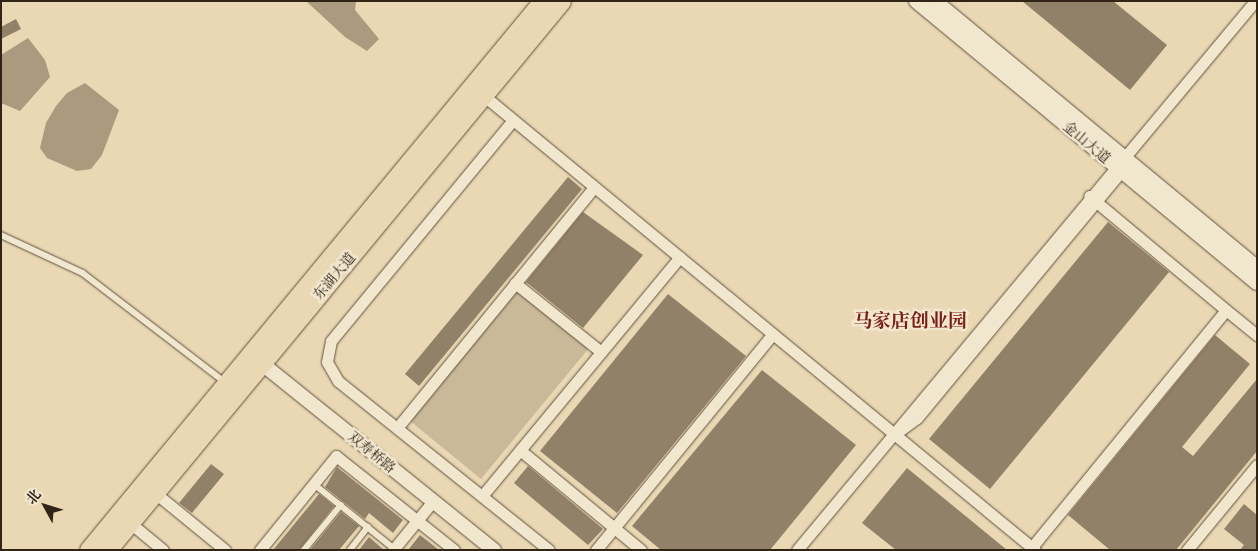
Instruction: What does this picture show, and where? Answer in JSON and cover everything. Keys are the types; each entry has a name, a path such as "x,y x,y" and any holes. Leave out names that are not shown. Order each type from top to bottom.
{"highway":[{"name":"东湖大道","path":"106,550 154,492 256,359 543,1"},
{"name":"东湖大道","path":"89,550 226,383 256,359 483,95 561,1"}],"street":[{"name":"金山大道","path":"916,1 1257,267"},
{"name":"金山大道","path":"935,1 1257,283"},
{"path":"797,550 1092,199 1255,1"},
{"path":"483,95 1034,548 1226,310"},
{"path":"513,120 327,350 331,374 549,550"},
{"path":"397,428 594,186"},
{"path":"1092,199 1257,335"},
{"path":"482,496 680,257"},
{"path":"515,283 601,352"},
{"path":"596,550 773,334"},
{"name":"双寿桥路","path":"256,359 494,550"},
{"path":"520,450 642,550"},
{"path":"260,550 336,456 454,550"},
{"path":"1187,550 1257,465"},
{"path":"154,492 225,550"},
{"path":"394,549 433,501"},
{"path":"129,522 163,550"}],"lane":[{"path":"1,235 83,273 226,383"},
{"path":"314,484 394,549"},
{"path":"304,550 341,505"},
{"path":"350,550 368,527"}],"shaded area":[{"path":"306,1 356,1 355,10 379,39 367,51 345,37"},
{"path":"28,38 45,60 50,77 20,111 1,103 1,55"},
{"path":"85,83 119,110 102,155 91,169 77,171 47,158 40,148 46,123 56,106 67,93"},
{"path":"517,289 589,348 481,479 409,420"}],"building":[{"path":"1022,1 1113,1 1167,45 1130,90"},
{"path":"16,19 21,29 1,39 1,27"},
{"path":"568,177 582,189 419,386 405,374"},
{"path":"583,212 643,255 583,328 526,282"},
{"path":"1108,222 1169,272 990,489 929,439"},
{"path":"668,294 746,356 617,513 540,451"},
{"path":"1215,335 1250,364 1182,447 1193,456 1257,379 1257,451 1176,550 1110,550 1068,515"},
{"path":"762,370 856,445 770,550 661,550 632,526"},
{"path":"211,464 224,474 192,513 179,503"},
{"path":"528,466 603,529 588,545 514,483"},
{"path":"337,467 403,520 393,533 369,513 365,519 325,487"},
{"path":"907,468 1007,550 896,550 862,523"},
{"path":"319,494 334,506 299,550 273,550"},
{"path":"1244,504 1257,515 1257,550 1240,550 1244,545 1224,529"},
{"path":"341,512 359,526 339,550 310,550"},
{"path":"420,535 439,550 408,550"},
{"path":"369,537 384,550 359,550"}],"district":[{"name":"马家店创业园","path":"910,321"}]}
